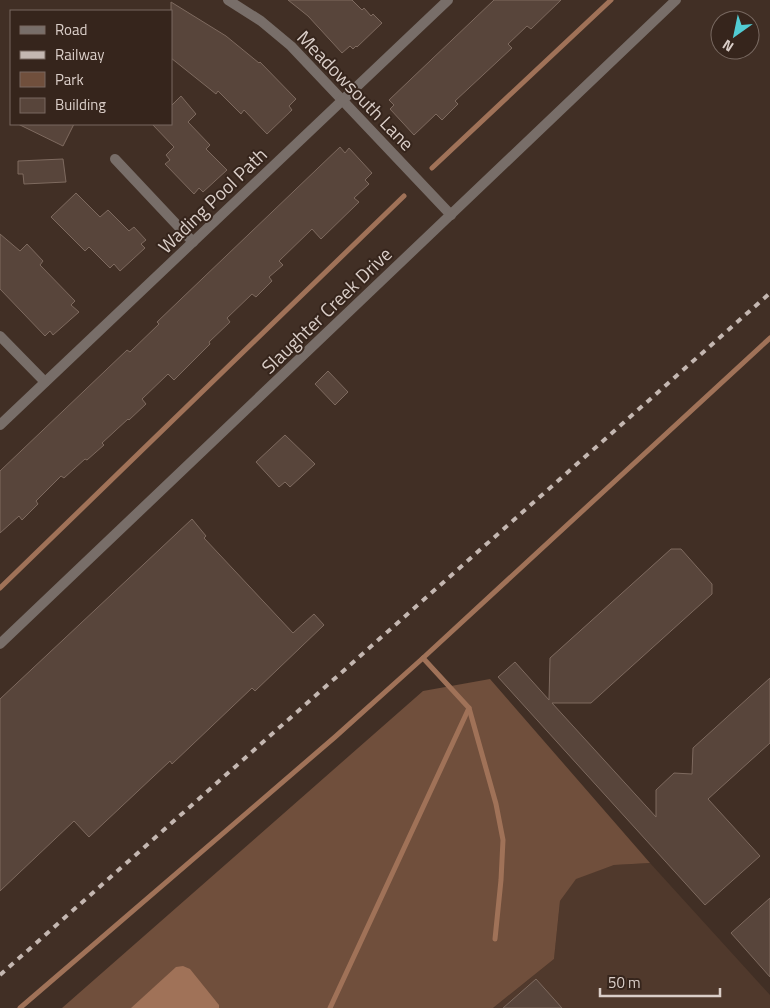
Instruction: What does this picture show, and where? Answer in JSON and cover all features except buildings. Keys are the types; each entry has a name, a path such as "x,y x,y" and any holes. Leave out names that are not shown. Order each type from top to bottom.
{"street":[{"name":"Meadowsouth Lane","path":"228,0 262,21 276,33 451,215"},
{"name":"Wading Pool Path","path":"0,425 448,0"},
{"name":"Slaughter Creek Drive","path":"0,644 676,0"},
{"path":"115,158 193,242"},
{"path":"0,336 45,382"}],"shaded area":[{"path":"650,863 770,995 770,1008 493,1008 554,959 560,901 576,878 614,865"},
{"path":"183,966 190,969 219,1005 219,1008 131,1008 176,967"}],"green space":[{"path":"490,679 650,863 614,865 576,879 560,901 554,959 493,1008 62,1008 423,691"}],"waterway":[{"path":"432,168 611,0"},
{"path":"0,588 404,196"},
{"path":"20,1008 335,737 770,338"},
{"path":"423,658 469,708 496,804 503,840 495,939"},
{"path":"330,1008 469,708"}],"railway":[{"path":"0,975 770,293"}]}
